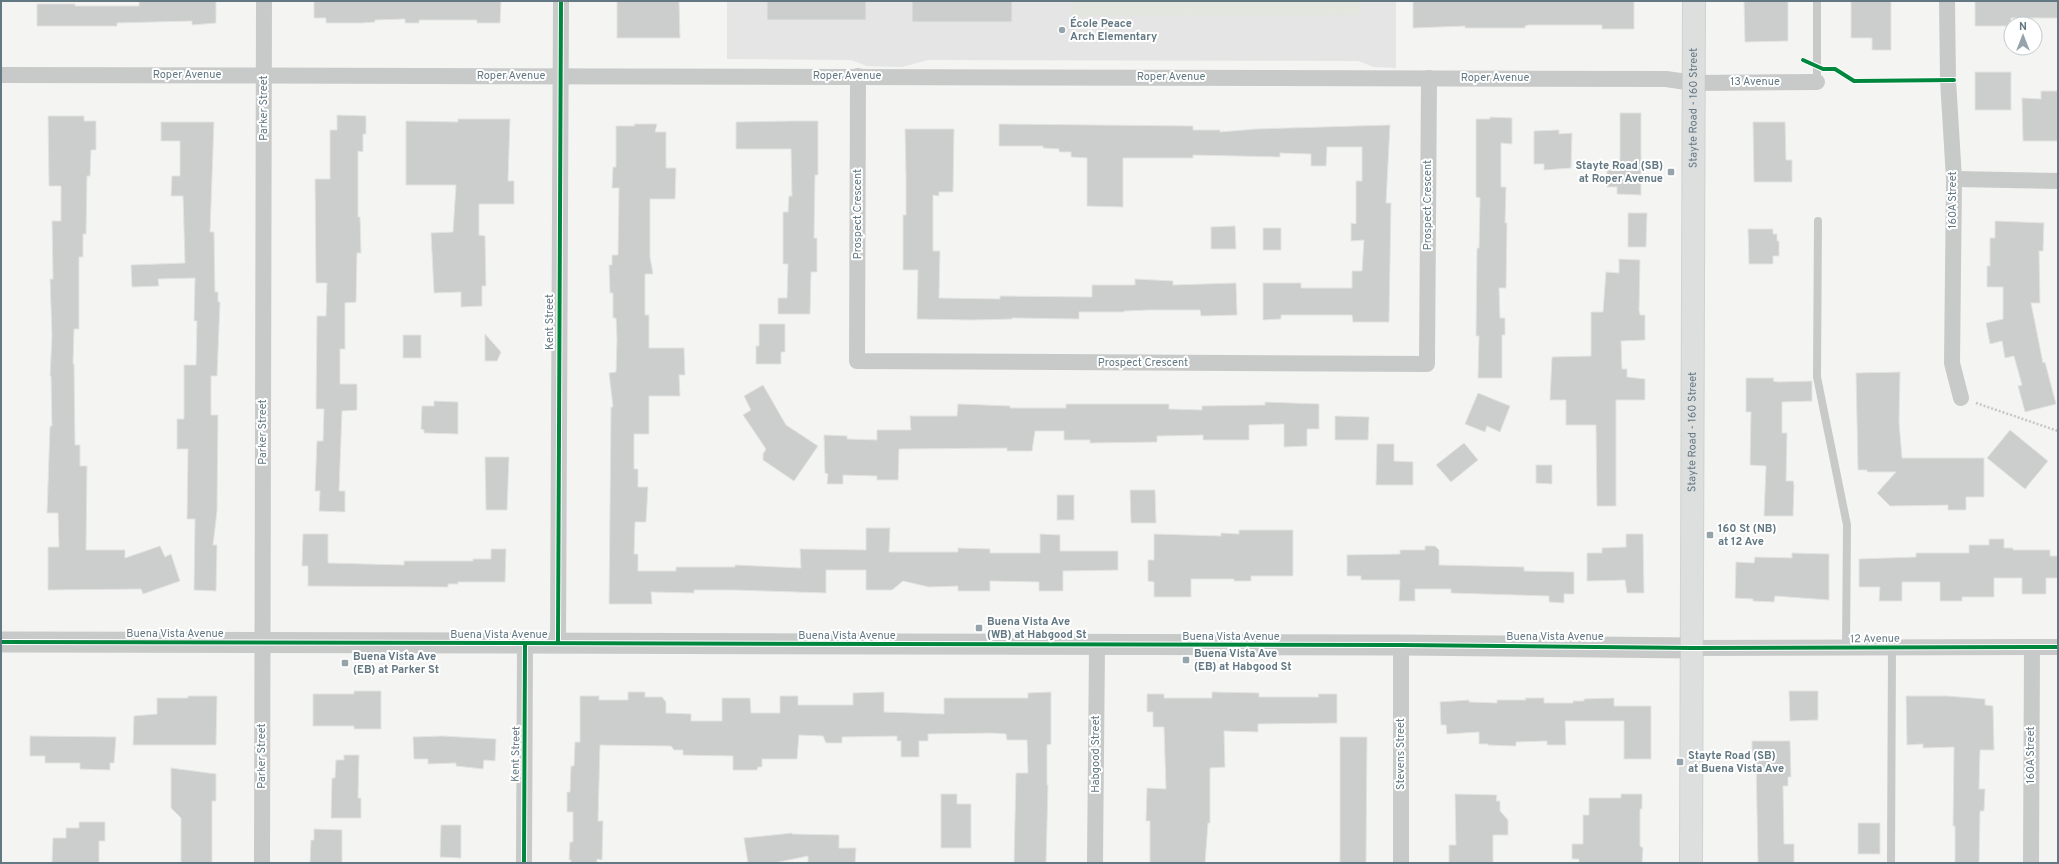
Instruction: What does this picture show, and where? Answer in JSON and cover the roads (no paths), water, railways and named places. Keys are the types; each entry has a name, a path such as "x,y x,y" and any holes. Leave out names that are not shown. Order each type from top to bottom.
{"main road":[{"name":"Stayte Road - 160 Street","path":"1691,863 1693,648 1694,1"}],"street":[{"name":"Parker Street","path":"262,863 264,1"},
{"name":"Kent Street","path":"558,643 561,1"},
{"name":"160A Street","path":"1947,1 1948,80 1954,179 1952,363 1961,398"},
{"name":"Roper Avenue","path":"1,75 1666,79 1694,83"},
{"name":"Prospect Crescent","path":"858,76 857,361 1427,364 1429,78"},
{"name":"13 Avenue","path":"1694,83 1817,82"},
{"path":"1954,179 2058,181"},
{"name":"Buena Vista Avenue","path":"1,642 1097,646 1401,645 1693,648"},
{"name":"Kent Street","path":"524,863 525,644"},
{"name":"Stevens Street","path":"1401,645 1401,863"},
{"name":"Habgood Street","path":"1095,863 1097,646"},
{"name":"160A Street","path":"2031,863 2032,647"},
{"name":"12 Avenue","path":"1693,648 2058,647"}],"lane":[{"path":"1817,1 1817,82"},
{"path":"1818,221 1817,377 1847,526 1846,648"},
{"path":"1891,863 1892,647"}],"place":[{"name":"École Peace Arch Elementary","path":"1062,30"},
{"name":"Stayte Road (SB) at Roper Avenue","path":"1671,172"},
{"name":"160 St (NB) at 12 Ave","path":"1710,535"},
{"name":"Buena Vista Ave (WB) at Habgood St","path":"979,628"},
{"name":"Buena Vista Ave (EB) at Habgood St","path":"1186,660"},
{"name":"Buena Vista Ave (EB) at Parker St","path":"345,663"},
{"name":"Stayte Road (SB) at Buena Vista Ave","path":"1680,762"}]}
